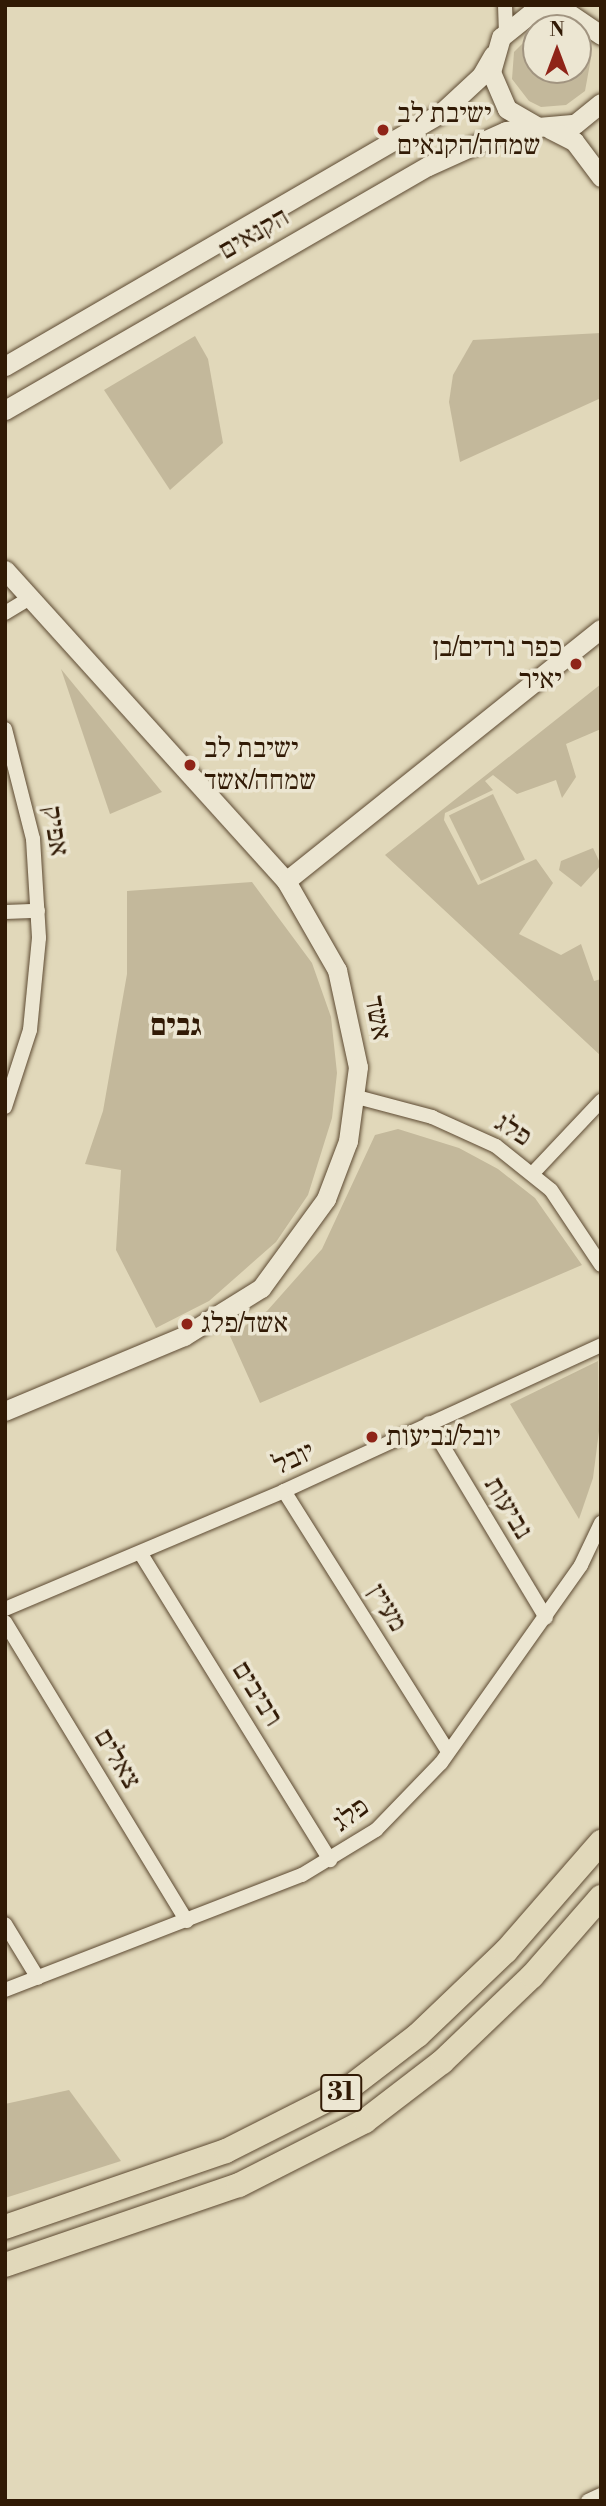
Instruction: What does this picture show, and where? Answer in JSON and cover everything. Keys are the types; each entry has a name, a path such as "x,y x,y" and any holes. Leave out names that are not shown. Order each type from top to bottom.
{"highway":[{"name":"31","path":"5,2227 226,2151 345,2091 418,2035 497,1959 601,1842"},
{"name":"31","path":"5,2265 239,2185 365,2121 442,2062 532,1976 601,1897"}],"street":[{"path":"505,5 506,30"},
{"path":"506,30 531,13 562,10 601,12"},
{"path":"562,10 601,35"},
{"name":"הקנאים","path":"5,366 441,113 481,76 506,30"},
{"path":"493,55 493,80 502,103 544,128 575,141 601,177"},
{"name":"הקנאים","path":"5,410 428,166 506,131 575,124 601,103"},
{"name":"אשד","path":"5,570 286,881 337,970 354,1037 357,1097 348,1142 326,1199 261,1288 184,1336 5,1411"},
{"path":"5,613 30,598"},
{"path":"286,881 601,629"},
{"name":"אפיק","path":"5,729 33,838 38,911 30,1030 5,1107"},
{"path":"5,912 38,911"},
{"name":"פלג","path":"357,1097 464,1129 534,1172 578,1224 601,1265"},
{"path":"534,1172 601,1101"},
{"name":"יובל","path":"5,1609 284,1491 601,1345"},
{"name":"נביעות","path":"429,1423 546,1618"},
{"name":"מעיין","path":"284,1491 448,1751"},
{"name":"פלג","path":"5,1990 187,1920 330,1860 376,1830 448,1751 546,1618 601,1523"},
{"name":"רביבים","path":"141,1553 330,1860"},
{"name":"צאלים","path":"5,1622 187,1920"},
{"path":"5,1924 38,1978"},
{"path":"588,2501 601,2495"}],"shaded area":[{"path":"522,44 522,84 586,84 585,91 566,105 541,107 529,101 512,79 514,52"},
{"path":"601,333 601,398 460,462 449,402 453,375 473,340"},
{"path":"195,336 208,359 223,443 170,490 104,390"},
{"path":"61,669 162,792 110,814"},
{"path":"601,684 601,729 566,744 576,777 562,798 556,780 517,794 493,775 485,781 493,790 445,813 444,820 478,885 536,859 553,883 519,934 561,955 581,944 594,981 601,979 601,1056 385,855"},
{"path":"493,794 525,860 481,881 449,815"},
{"path":"593,848 601,865 581,887 559,870 561,861"},
{"path":"252,882 312,963 331,1017 337,1073 332,1118 308,1195 276,1242 209,1301 156,1328 116,1250 121,1170 85,1164 103,1111 127,974 127,891"},
{"path":"398,1129 459,1148 498,1169 535,1198 582,1265 260,1403 230,1336 267,1311 322,1249 375,1135"},
{"path":"598,1361 599,1431 593,1478 579,1519 510,1404"},
{"path":"69,2090 121,2161 5,2198 5,2104"}],"place":[{"name":"ישיבת לב שמחה/הקנאים","path":"383,130"},
{"name":"כפר נרדים/בן יאיר","path":"576,664"},
{"name":"ישיבת לב שמחה/אשד","path":"190,765"},
{"name":"אשד/פלג","path":"187,1324"},
{"name":"יובל/נביעות","path":"372,1437"}],"district":[{"name":"גבים","path":"176,1026"}]}
